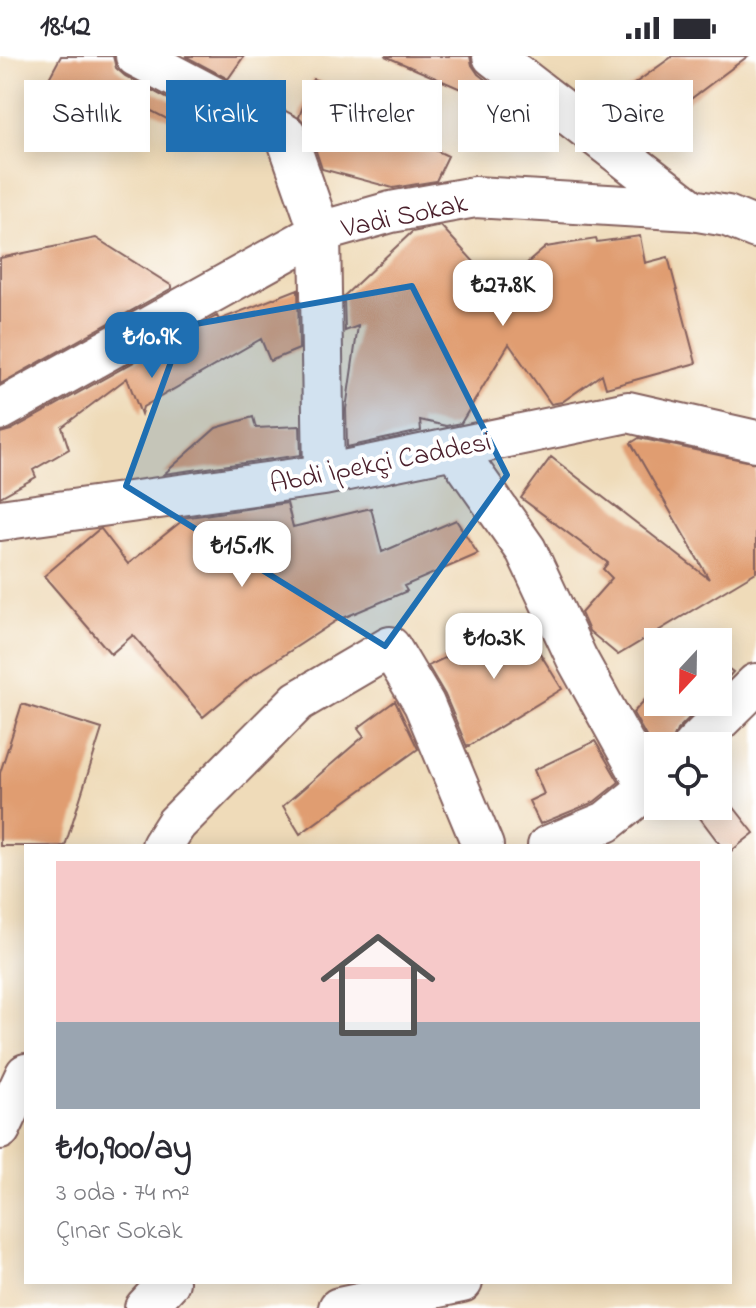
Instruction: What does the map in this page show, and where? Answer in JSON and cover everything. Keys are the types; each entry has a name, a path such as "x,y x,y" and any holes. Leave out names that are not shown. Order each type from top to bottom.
{"street":[{"name":"Vadi Sokak","path":"136,56 286,135 320,232 391,212 475,197 692,210 727,216 756,228"},
{"path":"493,56 692,210"},
{"path":"0,410 320,232 324,475"},
{"name":"Abdi İpekçi Caddesi","path":"0,520 324,475 628,412 756,441"},
{"path":"455,449 526,550 577,659 644,769"},
{"path":"163,844 176,824 298,701 390,647 424,704 482,844"},
{"path":"707,732 756,684"},
{"path":"553,844 606,822 644,791"},
{"path":"0,1129 24,1078"},
{"path":"145,1308 167,1284"},
{"path":"339,1308 453,1284"}],"highlighted area":[{"path":"412,286 507,475 385,646 126,486 184,326"}],"building":[{"path":"61,56 113,56 116,68 133,80 48,80"},
{"path":"185,56 244,56 228,79"},
{"path":"385,56 470,56 472,65 486,80 458,80 458,88"},
{"path":"673,56 748,56 693,97 693,80 640,80"},
{"path":"150,89 166,98 166,118 150,110"},
{"path":"316,152 439,152 448,156 436,181 393,188 322,169"},
{"path":"441,226 498,288 546,247 640,236 645,263 668,257 696,363 606,388 602,374 562,402 551,404 509,344 461,423 446,426 420,420 421,431 347,447 346,409 358,326 345,331 344,296 412,232"},
{"path":"96,238 172,288 0,384 0,258"},
{"path":"298,289 299,349 270,361 261,339 143,407 141,414 127,378 62,427 69,449 33,470 36,477 0,497 0,433 11,430 217,316 219,320"},
{"path":"253,417 256,428 300,426 301,455 164,474 216,428"},
{"path":"639,438 756,463 756,572 663,628 644,628 644,639 618,655 589,631 581,613 612,578 603,569 608,563 521,498 551,457 709,579 631,443"},
{"path":"287,503 293,527 371,508 382,552 456,520 478,554 404,586 407,591 336,621 252,676 203,717 133,635 111,654 44,576 101,529 128,564 182,518"},
{"path":"520,621 562,689 467,747 445,695 428,666"},
{"path":"395,701 418,749 300,834 283,806 364,736 358,728"},
{"path":"644,701 644,716 691,716 676,732 644,733 633,713"},
{"path":"22,704 102,729 66,844 0,846 0,773"},
{"path":"595,741 619,782 594,802 540,824 529,801 544,794 534,770"},
{"path":"732,805 754,833 732,850 732,844 720,844 702,820 732,820"}]}
